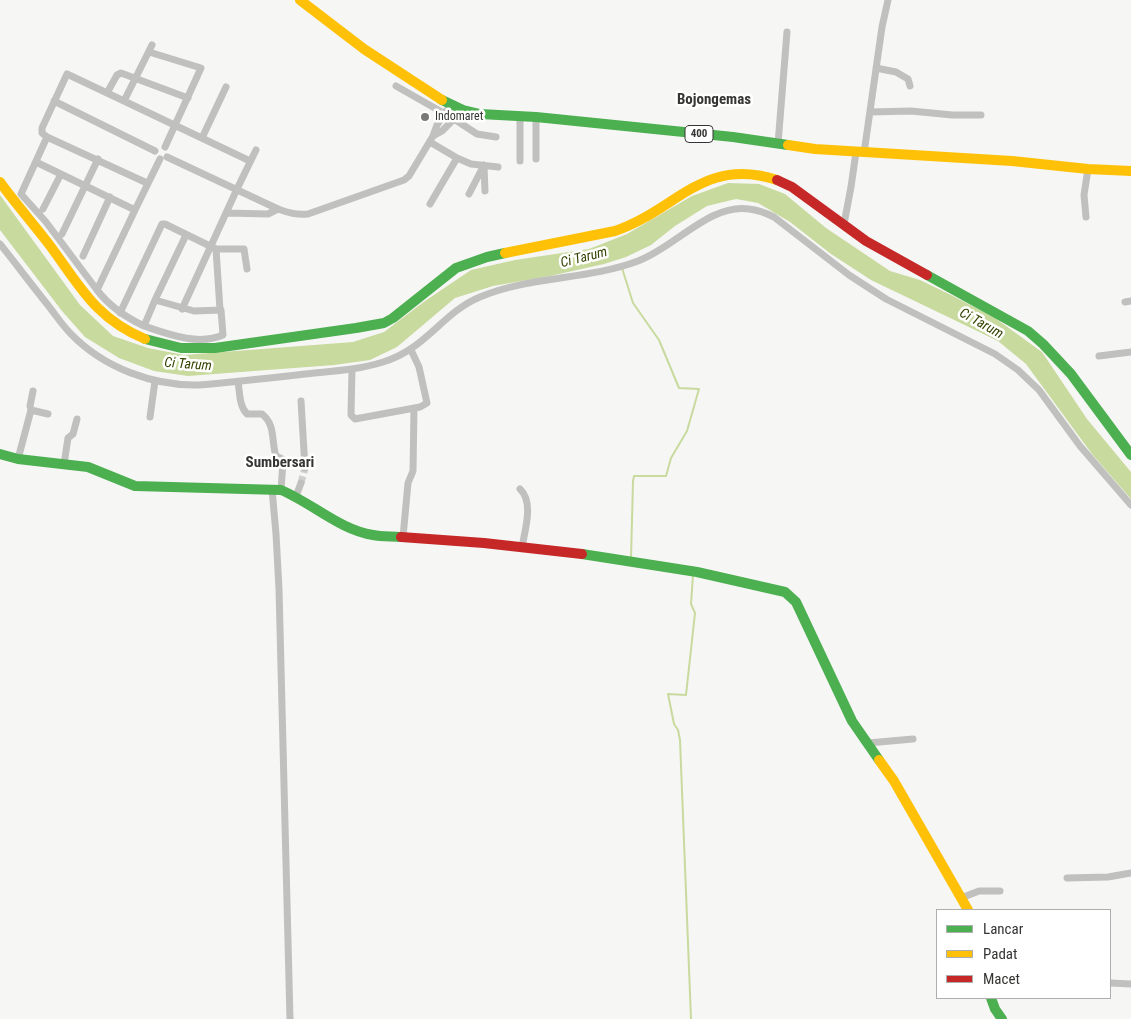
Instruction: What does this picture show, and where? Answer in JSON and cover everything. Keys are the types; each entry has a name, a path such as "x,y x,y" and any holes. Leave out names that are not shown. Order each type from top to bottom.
{"street":[{"name":"400","path":"300,0 364,49 424,89 463,110 488,115 536,117 733,137 815,149 1003,160 1088,169 1131,171"},
{"path":"844,224 870,112 888,0"},
{"path":"778,144 787,32"},
{"path":"124,101 152,45"},
{"path":"96,290 147,183 168,150 165,147 200,68 149,52"},
{"path":"876,68 896,72 908,80 910,86"},
{"path":"147,183 42,133 42,128 69,72 107,93 250,161"},
{"path":"107,93 119,74 136,78 188,98"},
{"path":"396,86 477,134 496,137"},
{"path":"202,138 226,87"},
{"path":"54,101 155,150 156,155 291,214 308,214 404,180 409,176 432,139 437,126 451,104"},
{"path":"432,139 463,110"},
{"path":"870,112 911,111 952,115 981,115"},
{"path":"520,116 520,161"},
{"path":"536,117 536,159"},
{"path":"47,137 21,195 46,222 105,301 120,313 144,326 188,339 222,336 222,312 220,310 213,248"},
{"path":"432,139 457,158 471,164 498,167"},
{"path":"155,150 160,146 165,147"},
{"path":"182,309 213,248 226,212 256,150"},
{"path":"430,204 457,158"},
{"path":"62,234 98,159"},
{"path":"36,162 135,210"},
{"path":"484,165 485,191"},
{"path":"469,194 484,165"},
{"path":"1086,217 1084,195 1088,169"},
{"path":"0,182 47,241 79,286 108,318 135,333 182,348 233,345 384,323 393,318 446,275 463,265 487,257 615,231 630,226 700,183 733,174 746,173 785,182 866,241 1022,327 1039,339 1061,361 1131,455"},
{"path":"43,209 61,174"},
{"path":"83,256 110,197"},
{"path":"0,244 71,335 100,358 116,367 155,381 180,385 238,382 348,369 382,363 411,350 460,308 480,296 518,286 620,267 662,249 722,211 735,208 760,211 774,217 848,275 886,299 995,354 1018,370 1039,390 1080,446 1131,505"},
{"path":"226,212 268,214 278,209"},
{"path":"120,313 160,226 165,224 213,248 244,249 247,269"},
{"path":"144,326 186,235"},
{"path":"155,300 194,311 220,310"},
{"path":"348,369 351,415 353,418 414,409 427,403 419,367 411,350"},
{"path":"1100,356 1131,352"},
{"path":"150,417 155,381"},
{"path":"238,382 242,408 247,414 262,414 271,425 274,451 276,456 282,459 283,462 276,489 276,534 290,1019"},
{"path":"18,459 31,410 33,391"},
{"path":"301,401 305,468"},
{"path":"403,537 408,483 412,471 414,409"},
{"path":"31,410 48,414"},
{"path":"64,464 68,438 73,434 77,419"},
{"path":"0,454 18,459 88,467 126,484 135,486 276,489 296,496 347,526 372,536 522,547 697,572 786,592 796,602 827,664 852,721 894,781 968,909"},
{"path":"296,496 301,483"},
{"path":"520,489 526,500 527,511 522,547"},
{"path":"868,743 913,738"},
{"path":"1067,878 1108,877 1131,873"},
{"path":"962,898 979,891 1000,891"},
{"path":"1111,983 1131,984"},
{"path":"991,999 994,1009 1002,1019"}],"water":[{"name":"Ci Tarum","path":"728,183 759,184 785,194 826,228 890,271 920,280 995,318 1042,352 1087,419 1131,472 1131,499 1092,454 1026,364 998,341 871,280 831,254 790,222 758,203 736,199 707,206 675,226 651,245 626,257 550,276 493,286 455,298 397,347 370,360 334,365 188,376 154,371 119,358 85,337 62,311 0,230 0,195 80,305 113,336 148,348 184,355 353,342 384,332 471,270 515,260 589,249 627,234 692,196"}],"waterway":[{"path":"622,268 633,303 659,340 679,388 699,389 687,431 671,458 666,476 634,476 631,559"},
{"path":"691,1019 680,740 678,730 674,724 668,694 686,695 695,613 691,604 693,575"}],"tunnel":[{"path":"301,483 305,468"}],"traffic: fast":[{"path":"442,100 463,110 480,114 536,117 733,137 788,145"},
{"path":"145,339 181,348 215,348 384,323 456,268 505,253"},
{"path":"927,275 1028,331 1043,344 1071,374 1131,455"},
{"path":"0,454 18,459 88,467 135,486 281,490 349,528 376,536 401,537"},
{"path":"582,554 697,572 785,592 796,602 852,721 879,760"},
{"path":"991,999 1002,1019"}],"traffic: slow":[{"path":"300,0 364,49 442,100"},
{"path":"788,145 815,149 1012,161 1088,169 1131,171"},
{"path":"505,253 615,231 637,222 710,180 729,175 751,174 777,180"},
{"path":"0,182 79,286 100,310 127,331 145,339"},
{"path":"879,760 894,781 967,909"}],"traffic: jam":[{"path":"777,180 792,187 866,241 927,275"},
{"path":"401,537 484,543 582,554"}],"place":[{"name":"Indomaret","path":"425,117"}],"district":[{"name":"Bojongemas","path":"714,100"},
{"name":"Sumbersari","path":"280,463"}]}
